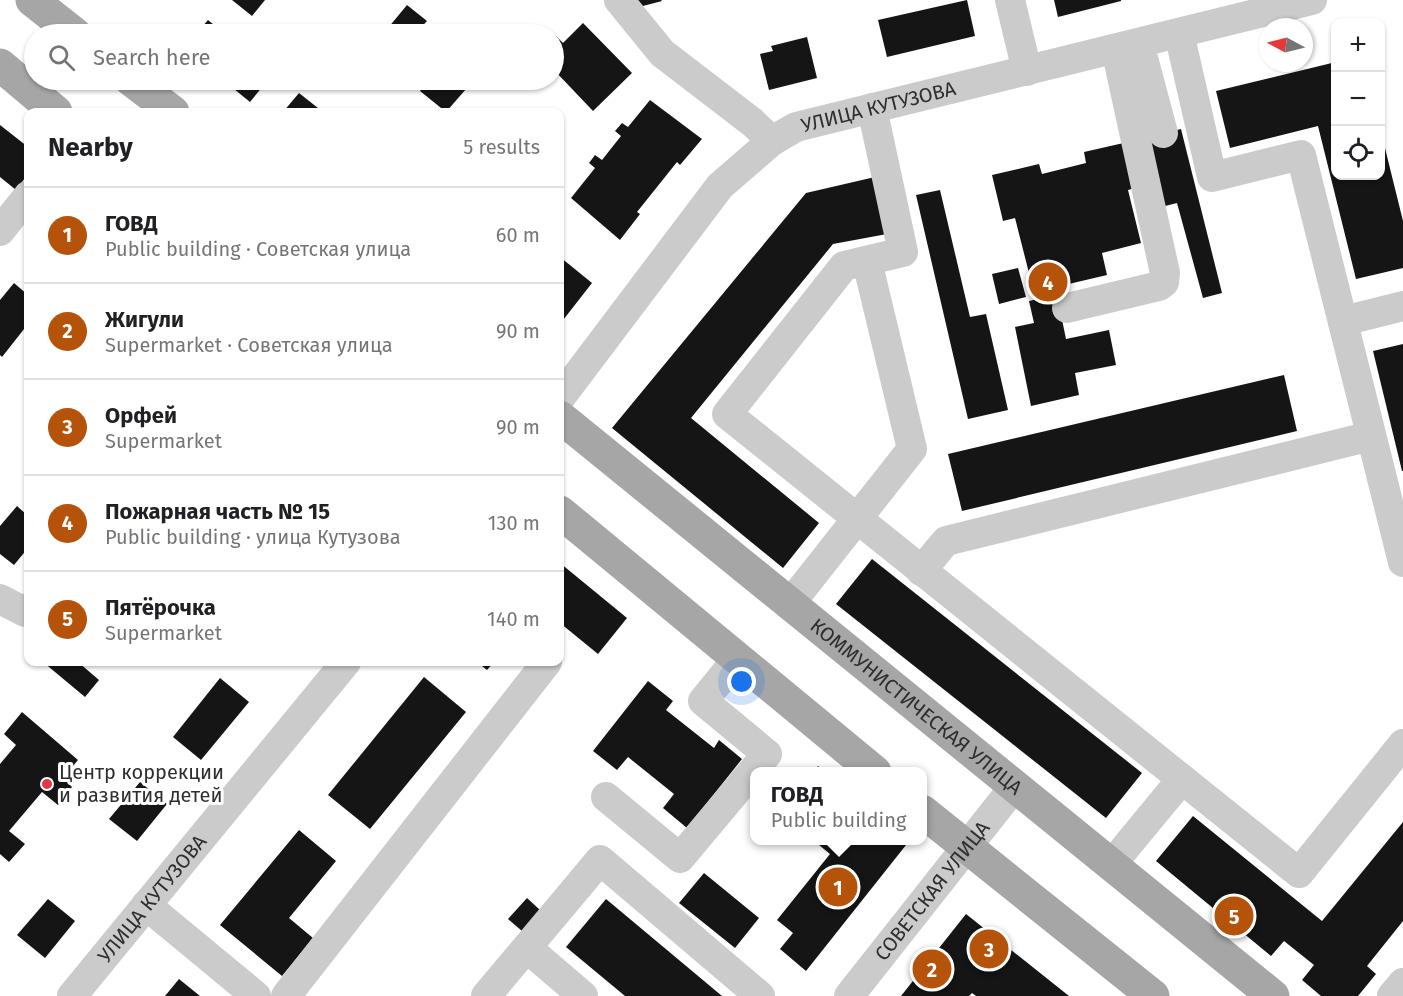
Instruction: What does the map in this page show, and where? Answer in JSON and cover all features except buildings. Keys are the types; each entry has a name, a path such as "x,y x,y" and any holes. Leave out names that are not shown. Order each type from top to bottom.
{"main road":[{"path":"32,0 62,24"},
{"path":"0,65 24,85"},
{"path":"30,90 51,108"},
{"path":"144,90 168,108"},
{"name":"КОММУНИСТИЧЕСКАЯ УЛИЦА","path":"564,420 1273,996"},
{"path":"564,515 870,767"},
{"path":"927,815 1153,996"}],"street":[{"path":"619,0 662,53 752,122 772,141"},
{"path":"1010,0 1027,71"},
{"name":"УЛИЦА КУТУЗОВА","path":"564,393 720,186 772,141 796,127 1179,33 1213,12 1312,0"},
{"path":"1179,33 1212,177 1301,155 1403,562"},
{"path":"1128,46 1163,133"},
{"path":"1067,308 1159,286 1164,282 1165,273 1128,46"},
{"path":"872,108 903,252 844,266 727,414 1299,873 1403,744"},
{"path":"0,231 24,201"},
{"path":"789,605 912,449 867,261"},
{"path":"1343,321 1403,306"},
{"path":"921,571 946,541 1371,436"},
{"path":"0,599 24,611"},
{"path":"738,658 703,701 767,754 756,767"},
{"name":"УЛИЦА КУТУЗОВА","path":"72,996 343,666"},
{"path":"286,996 544,666"},
{"path":"606,797 680,858 750,774"},
{"path":"1111,865 1182,779"},
{"name":"СОВЕТСКАЯ УЛИЦА","path":"849,996 1014,787"},
{"path":"486,996 600,860 760,996"},
{"path":"146,905 256,996"},
{"path":"526,948 583,996"},
{"path":"1392,996 1403,983"}],"place":[{"name":"Пожарная часть № 15","path":"1048,282"},
{"name":"Центр коррекции и развития детей","path":"47,784"},
{"name":"ГОВД","path":"838,887"},
{"name":"Пятёрочка","path":"1234,916"},
{"name":"Орфей","path":"989,949"},
{"name":"Жигули","path":"932,969"}]}
